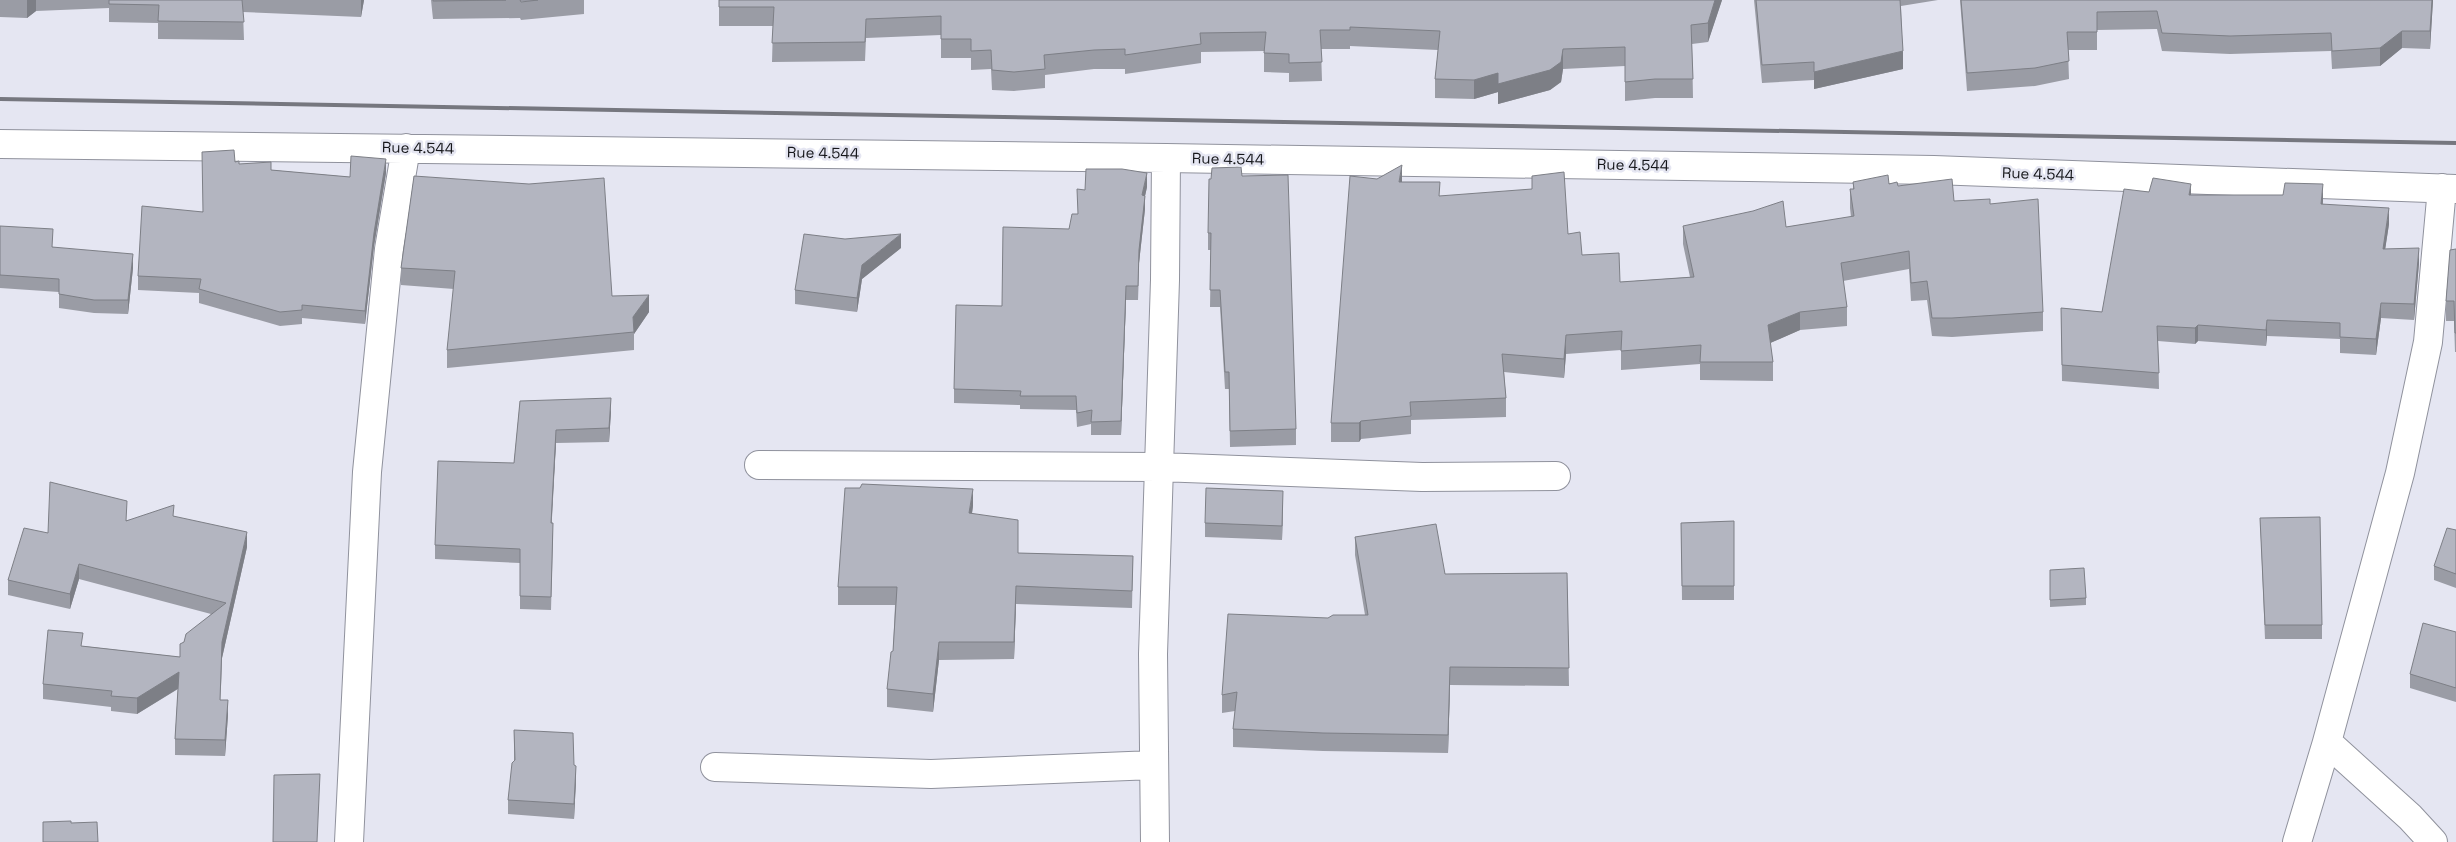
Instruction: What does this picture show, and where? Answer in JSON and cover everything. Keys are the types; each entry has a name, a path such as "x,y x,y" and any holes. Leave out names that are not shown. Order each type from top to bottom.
{"street":[{"name":"Rue 4.544","path":"0,144 1166,158 1924,170 2449,188"},
{"path":"349,842 366,472 389,249 406,148"},
{"path":"1155,842 1153,654 1165,280 1166,158"},
{"path":"2297,842 2327,742 2400,473 2428,342 2449,188"},
{"path":"758,464 1159,467 1422,477 1556,476"},
{"path":"2327,742 2410,817 2433,842"},
{"path":"715,767 931,774 1154,765"}],"building":[{"path":"109,0 242,0 244,22 158,21 159,5 109,4"},
{"path":"433,0 506,0 433,1"},
{"path":"520,0 538,0 521,2"},
{"path":"719,0 1715,0 1708,23 1691,25 1693,79 1655,79 1625,82 1625,47 1563,49 1561,62 1550,70 1498,84 1498,73 1474,80 1435,79 1440,31 1350,27 1350,30 1320,30 1322,62 1289,63 1289,54 1264,53 1266,32 1200,33 1201,44 1125,55 1125,49 1044,55 1045,69 1014,72 992,70 991,50 971,51 971,39 941,39 941,16 866,19 865,42 772,43 774,7 719,7"},
{"path":"1756,0 1900,0 1903,51 1814,72 1814,62 1762,65"},
{"path":"1961,0 2432,0 2430,31 2402,31 2380,48 2332,51 2331,33 2230,36 2162,33 2157,11 2097,12 2097,32 2067,32 2069,61 2035,68 1967,73"},
{"path":"234,150 235,162 239,161 239,164 271,162 271,170 350,177 351,156 386,159 374,233 365,311 302,305 302,310 280,312 199,289 201,279 138,276 142,206 203,212 202,152"},
{"path":"1402,165 1399,182 1440,182 1439,196 1532,189 1532,176 1564,172 1568,234 1580,232 1582,255 1619,253 1620,282 1694,277 1683,226 1753,211 1783,201 1786,227 1854,216 1850,189 1854,189 1853,182 1888,175 1889,184 1897,182 1898,186 1952,179 1954,201 1990,199 1990,204 2038,199 2043,312 1932,318 1927,281 1911,283 1909,251 1841,263 1847,307 1800,312 1768,325 1773,362 1700,362 1701,345 1621,351 1622,331 1566,335 1564,359 1502,354 1506,398 1410,402 1411,416 1361,421 1359,423 1331,423 1350,176 1377,179"},
{"path":"1241,167 1242,176 1288,175 1296,429 1230,431 1229,372 1225,372 1220,290 1210,290 1211,233 1208,233 1209,179 1211,179 1212,168"},
{"path":"1086,169 1122,169 1147,173 1142,195 1145,196 1139,250 1138,286 1126,286 1121,421 1091,422 1092,410 1077,413 1076,396 1020,396 1021,391 954,389 956,305 1002,306 1003,227 1069,229 1072,214 1078,214 1077,189 1085,190"},
{"path":"414,176 529,184 604,178 612,296 649,295 633,317 634,332 447,350 455,271 401,268"},
{"path":"2153,178 2191,184 2189,195 2283,195 2285,183 2323,184 2321,204 2389,208 2383,249 2419,248 2414,304 2381,303 2376,339 2340,337 2340,323 2267,320 2266,330 2198,325 2195,328 2157,326 2159,373 2062,365 2061,308 2102,312 2124,189 2149,192"},
{"path":"0,226 53,229 52,247 133,254 128,300 94,300 59,294 59,279 0,275"},
{"path":"804,234 845,239 901,234 862,265 857,298 795,290"},
{"path":"2456,249 2455,333 2454,301 2446,301 2450,250"},
{"path":"611,398 609,428 556,430 551,523 553,523 551,597 520,596 520,549 435,545 438,461 514,463 520,401"},
{"path":"50,482 127,501 126,521 174,505 173,516 247,532 222,642 220,700 228,700 225,740 175,739 179,672 137,698 111,696 112,691 43,684 48,630 83,633 81,646 180,657 180,644 184,642 186,634 226,603 79,564 70,594 8,580 24,528 48,533"},
{"path":"862,484 973,489 969,513 1018,520 1018,553 1133,556 1132,591 1016,586 1014,642 939,642 933,694 887,689 891,652 893,651 897,587 838,587 845,488 860,488"},
{"path":"1206,488 1283,491 1282,526 1205,523"},
{"path":"2320,517 2322,625 2265,625 2260,518"},
{"path":"1734,521 1734,586 1682,586 1681,523"},
{"path":"1436,524 1445,574 1567,573 1569,668 1450,667 1448,735 1233,729 1237,692 1222,695 1228,614 1328,618 1333,615 1368,615 1355,537"},
{"path":"2447,528 2456,530 2456,574 2434,566"},
{"path":"2084,568 2086,598 2050,600 2050,570"},
{"path":"2423,623 2456,632 2456,688 2410,674"},
{"path":"514,730 573,733 574,765 576,766 574,804 508,800 512,763 515,760"},
{"path":"320,774 317,842 273,842 274,775"},
{"path":"71,821 71,823 97,822 98,842 43,842 43,822"}],"railway":[{"path":"0,99 2456,143"}]}
